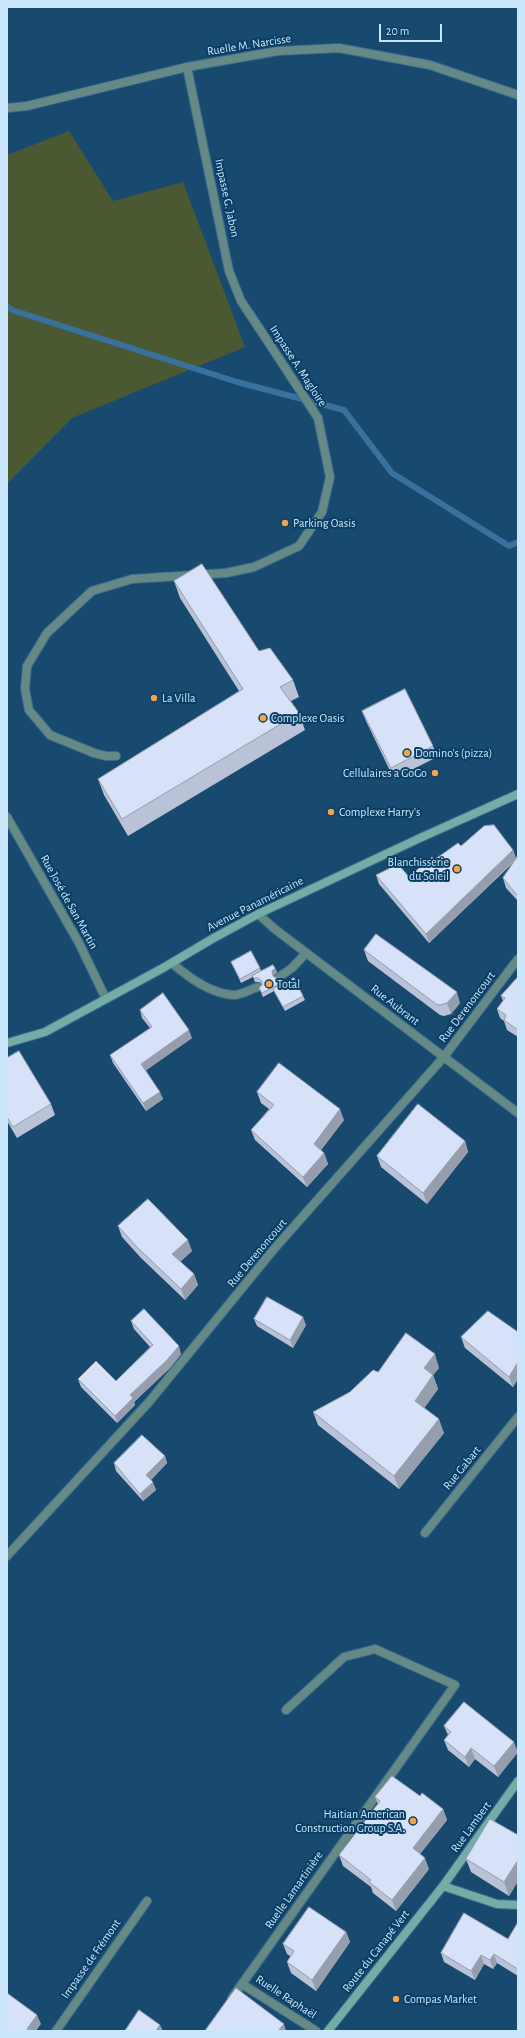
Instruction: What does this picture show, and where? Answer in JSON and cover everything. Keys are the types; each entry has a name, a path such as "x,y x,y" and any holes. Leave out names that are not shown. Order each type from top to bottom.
{"main road":[{"name":"Avenue Panaméricaine","path":"7,1043 45,1032 258,914 420,838 518,796"},
{"name":"Rue Lambert","path":"443,1886 518,1781"},
{"path":"443,1886 498,1904 518,1905"},
{"name":"Route du Canapé Vert","path":"328,2031 443,1886"}],"street":[{"name":"Ruelle M. Narcisse","path":"7,108 27,106 187,67 278,51 339,48 430,65 518,95"},
{"name":"Impasse G. Jabon","path":"187,67 229,271 241,301 258,328"},
{"name":"Impasse A. Magloire","path":"116,756 94,754 50,735 30,710 25,689 27,666 47,633 92,591 132,578 226,573 254,567 299,546 322,512 330,477 318,418 258,328"},
{"name":"Rue José de San Martin","path":"7,817 64,916 106,999"},
{"name":"Rue Aubrant","path":"258,914 306,953 443,1058 518,1113"},
{"path":"279,977 306,953"},
{"name":"Rue Derenoncourt","path":"7,1556 149,1402 274,1249 443,1058 518,959"},
{"path":"172,963 197,983 218,991 236,995 258,987"},
{"name":"Rue Gabart","path":"425,1533 518,1417"},
{"name":"Ruelle Lamartinière","path":"226,2007 455,1685 375,1649 344,1657 286,1710"},
{"name":"Impasse de Frémont","path":"56,2031 147,1901"},
{"name":"Ruelle Raphaël","path":"242,1984 316,2031"}],"green space":[{"path":"69,131 113,201 183,182 245,347 72,418 7,484 7,155"}],"building":[{"name":"Complexe Oasis","path":"202,564 259,651 270,648 293,680 280,687 299,713 122,819 98,779 243,689 174,581"},
{"path":"405,689 433,746 391,768 362,711"},
{"path":"494,825 513,850 426,934 376,875 398,864 409,877 432,857 434,860 458,843 461,846 484,826"},
{"path":"518,856 518,896 503,878"},
{"path":"376,934 457,992 447,1003 440,1005 436,1004 364,950"},
{"path":"251,951 260,968 240,979 231,962"},
{"path":"273,965 275,968 272,971 273,976 280,978 283,982 262,993 259,988 262,985 262,981 252,976"},
{"path":"294,978 303,996 283,1007 273,989"},
{"path":"517,978 518,1030 504,1020 506,1015 497,1009 505,998 501,996"},
{"path":"163,993 189,1030 141,1064 160,1092 143,1103 110,1055 152,1027 140,1010"},
{"path":"19,1051 51,1104 13,1127 7,1117 7,1058"},
{"path":"279,1063 340,1109 314,1144 324,1153 303,1177 251,1130 274,1105 257,1092"},
{"path":"418,1104 465,1141 423,1193 377,1156"},
{"path":"148,1199 188,1240 172,1254 194,1274 181,1289 137,1247 118,1226"},
{"path":"267,1297 303,1317 290,1340 254,1319"},
{"path":"144,1309 179,1346 167,1360 130,1395 133,1398 115,1416 78,1379 96,1361 116,1381 153,1345 131,1321"},
{"path":"488,1311 518,1332 518,1362 509,1377 461,1337"},
{"path":"406,1333 435,1354 424,1368 433,1375 415,1401 439,1419 394,1476 313,1412 350,1392 373,1370 378,1372"},
{"path":"142,1435 165,1456 146,1475 153,1482 140,1494 114,1463"},
{"path":"464,1702 514,1742 494,1766 471,1748 465,1757 444,1740 451,1732 444,1726"},
{"path":"392,1776 420,1796 422,1793 443,1809 413,1848 425,1858 392,1900 369,1882 371,1880 339,1855 380,1801 375,1797"},
{"path":"490,1819 518,1835 518,1860 504,1882 466,1859"},
{"path":"309,1907 346,1932 312,1980 287,1962 294,1951 283,1944"},
{"path":"464,1913 508,1939 518,1922 518,1969 494,1954 490,1960 481,1955 471,1971 441,1953"},
{"path":"236,1988 284,2024 278,2031 205,2031"},
{"path":"7,1993 37,2015 27,2029 29,2031 7,2031"},
{"path":"139,2010 160,2025 156,2031 125,2031"}],"waterway":[{"path":"7,306 12,310 237,382 344,410 392,473 509,546 518,542"}],"place":[{"name":"Parking Oasis","path":"285,523"},
{"name":"La Villa","path":"154,698"},
{"name":"Complexe Oasis","path":"263,718"},
{"name":"Domino's (pizza)","path":"407,753"},
{"name":"Cellulaires a GoGo","path":"435,773"},
{"name":"Complexe Harry's","path":"331,812"},
{"name":"Blanchisserie du Soleil","path":"457,869"},
{"name":"Total","path":"269,984"},
{"name":"Haitian American Construction Group S.A.","path":"413,1821"},
{"name":"Compas Market","path":"396,1999"}]}
